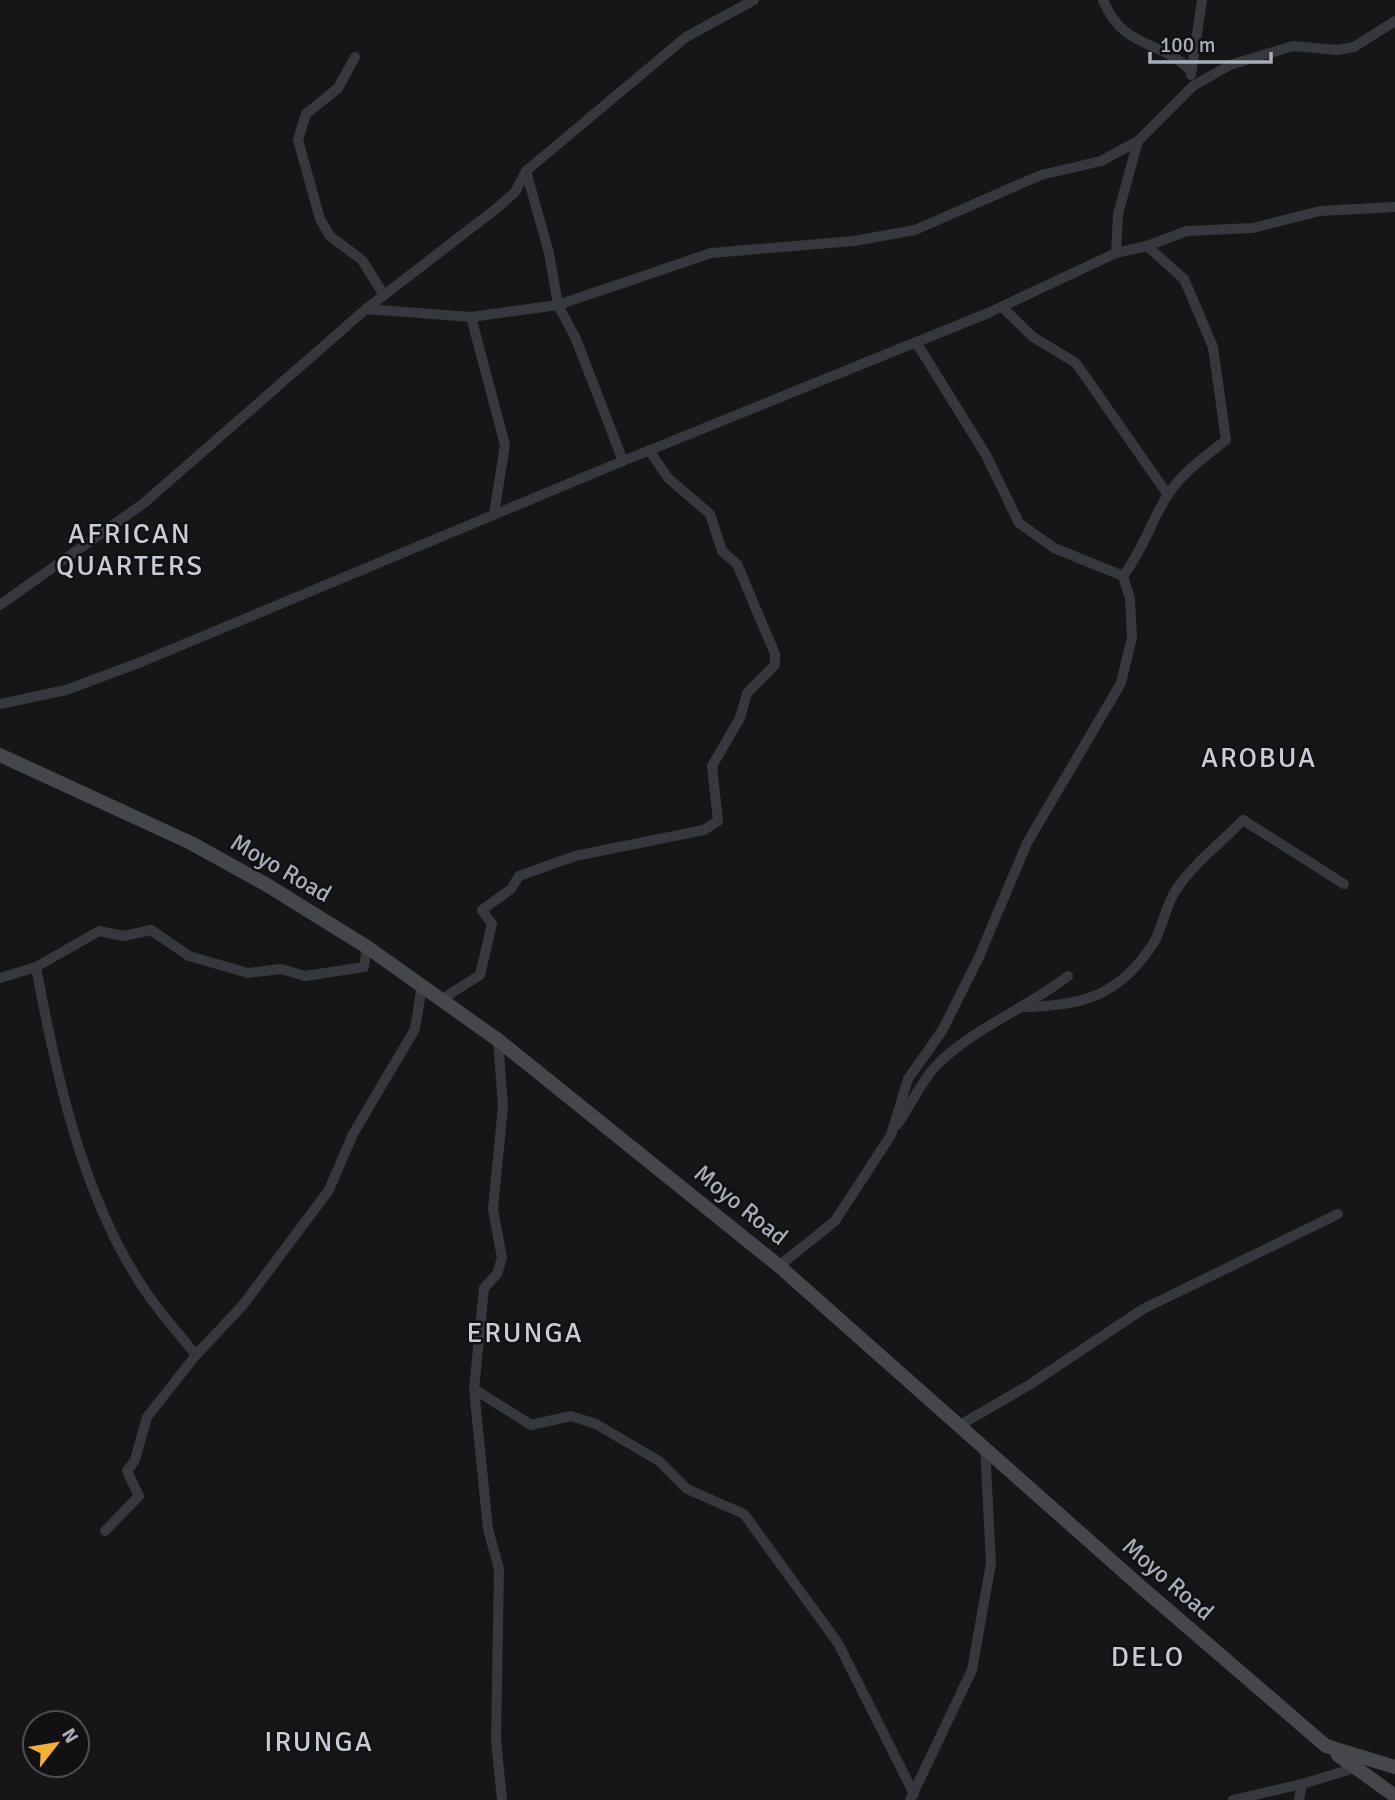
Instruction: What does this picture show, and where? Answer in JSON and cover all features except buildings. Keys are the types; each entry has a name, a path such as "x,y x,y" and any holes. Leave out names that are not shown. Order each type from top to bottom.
{"main road":[{"name":"Moyo Road","path":"0,755 191,843 367,947 442,999 498,1040 779,1266 1140,1586 1325,1745 1395,1768"},
{"path":"1325,1745 1395,1796"}],"street":[{"path":"0,605 144,503 366,309 497,208 515,192 526,171 686,37 754,0"},
{"path":"1103,0 1111,18 1126,35 1191,71"},
{"path":"1193,86 1191,71 1202,0"},
{"path":"366,309 471,317 558,305 711,253 854,241 915,230 1041,175 1101,161 1138,141 1193,86 1230,65 1293,46 1337,50 1354,47 1395,21"},
{"path":"355,57 338,88 306,114 298,140 320,219 330,236 362,260 384,295"},
{"path":"1116,253 1118,214 1138,141"},
{"path":"526,171 549,253 558,305 579,345 623,461"},
{"path":"0,704 66,690 141,662 649,450 1002,307 1116,253 1147,246 1187,231 1253,228 1320,211 1395,207"},
{"path":"1123,576 1139,555 1168,495 1186,472 1226,440 1213,347 1184,279 1147,246"},
{"path":"1002,307 1033,337 1076,363 1168,495"},
{"path":"471,317 505,445 494,514"},
{"path":"916,341 986,454 1019,523 1054,548 1123,576"},
{"path":"442,999 480,975 492,924 482,910 511,889 519,876 575,856 704,830 718,821 712,766 740,718 747,693 775,665 775,654 737,564 722,551 710,514 668,478 649,450"},
{"path":"891,1135 908,1079 942,1031 979,957 1027,843 1121,683 1132,636 1130,598 1123,576"},
{"path":"1024,1007 1066,1006 1102,994 1128,973 1152,945 1176,890 1242,820 1343,884"},
{"path":"0,978 36,967 99,931 124,936 151,930 189,956 248,973 281,969 304,976 364,967 367,947"},
{"path":"36,967 55,1068 101,1207 145,1292 196,1354"},
{"path":"779,1266 835,1221 940,1060 994,1020 1024,1007 1068,976"},
{"path":"105,1531 139,1496 127,1471 135,1460 147,1417 196,1354 243,1305 329,1190 353,1134 415,1029 422,985"},
{"path":"498,1040 503,1106 493,1209 502,1258 497,1274 484,1288 474,1390 488,1529 499,1569 496,1740 502,1800"},
{"path":"960,1425 1029,1385 1136,1313 1338,1214"},
{"path":"474,1390 531,1425 571,1416 596,1424 659,1461 687,1489 744,1514 838,1643 912,1797"},
{"path":"912,1797 972,1670 991,1563 985,1447"},
{"path":"1233,1800 1303,1784 1355,1768"},
{"path":"1299,1800 1303,1784"}],"district":[{"name":"AFRICAN QUARTERS","path":"130,549"},
{"name":"AROBUA","path":"1259,757"},
{"name":"ERUNGA","path":"525,1332"},
{"name":"DELO","path":"1148,1656"},
{"name":"IRUNGA","path":"319,1741"}]}
